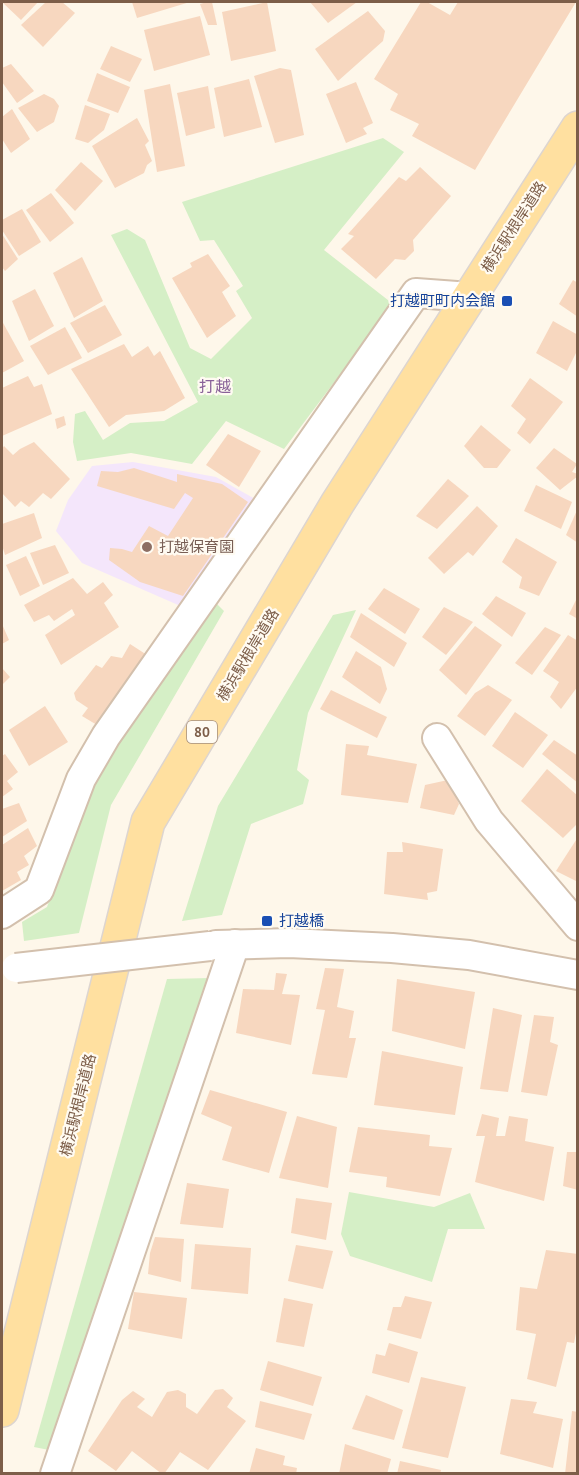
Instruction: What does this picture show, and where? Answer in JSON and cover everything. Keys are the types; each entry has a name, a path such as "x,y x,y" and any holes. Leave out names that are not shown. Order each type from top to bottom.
{"main road":[{"name":"横浜駅根岸道路","path":"2,1410 148,822 337,504 578,128"}],"street":[{"path":"2,914 39,890 81,779 106,736 416,293 470,297"},
{"path":"437,738 489,821 578,926"},
{"path":"9,968 223,945 290,943 469,955 578,975"},
{"path":"55,1473 223,945"}],"shaded area":[{"name":"打越保育園","path":"133,462 216,477 257,500 185,608 82,563 56,531 68,500 92,466"}],"green space":[{"path":"383,138 404,152 324,250 393,304 284,449 226,421 192,464 131,453 77,461 73,442 75,414 85,411 103,440 130,423 164,421 198,402 111,235 127,229 145,240 190,348 211,359 252,318 236,291 243,286 214,240 200,241 182,202"},
{"path":"214,601 224,611 111,805 79,933 24,941 22,922 47,907 94,773"},
{"path":"356,610 308,713 297,770 309,780 303,804 251,824 222,915 182,921 218,806 333,615"},
{"path":"210,978 49,1450 34,1447 167,979"},
{"path":"349,1192 434,1207 470,1193 485,1229 448,1229 432,1282 350,1256 341,1234"}],"building":[{"path":"2,2 38,2 21,20"},
{"path":"46,2 62,2 75,13 43,47 21,25"},
{"path":"132,2 190,2 137,18"},
{"path":"212,2 217,25 208,25 200,4"},
{"path":"267,2 276,51 231,61 222,12"},
{"path":"310,2 357,2 328,23"},
{"path":"421,2 427,2 450,15 458,2 576,2 475,170 412,136 419,124 390,110 398,94 374,79"},
{"path":"368,11 385,31 383,41 338,81 315,49"},
{"path":"200,16 210,55 154,71 144,30"},
{"path":"111,46 142,59 130,82 100,69"},
{"path":"11,64 34,91 17,103 2,82 2,68"},
{"path":"280,68 291,70 304,135 275,143 254,76"},
{"path":"97,73 130,87 118,113 87,101"},
{"path":"249,79 262,127 224,137 214,88"},
{"path":"356,82 373,123 363,128 367,134 346,143 326,94"},
{"path":"170,84 185,166 157,172 144,90"},
{"path":"208,86 215,128 186,136 177,93"},
{"path":"44,94 54,99 59,106 54,122 37,132 18,108"},
{"path":"85,105 110,114 104,130 88,143 75,139"},
{"path":"12,109 30,139 11,153 2,139 2,117"},
{"path":"137,118 149,141 145,145 152,161 147,165 144,173 115,188 92,146"},
{"path":"81,162 103,181 75,211 55,190"},
{"path":"420,167 451,196 413,240 414,251 405,260 395,259 376,279 341,249 354,236 348,234 399,177 406,181"},
{"path":"51,193 74,223 50,242 26,210"},
{"path":"22,209 41,242 19,256 2,230 2,220"},
{"path":"2,234 18,259 5,271 2,267"},
{"path":"208,254 230,286 222,292 236,316 207,338 172,278 192,267 190,263"},
{"path":"82,257 103,301 74,318 53,273"},
{"path":"573,280 578,283 578,317 559,304"},
{"path":"35,289 54,326 29,341 12,301"},
{"path":"105,305 122,335 88,353 70,323"},
{"path":"2,321 24,361 2,373"},
{"path":"553,321 578,335 578,349 567,371 536,353"},
{"path":"65,327 82,358 48,375 30,346"},
{"path":"124,344 132,357 148,346 154,356 160,351 185,398 164,411 126,415 109,427 71,369"},
{"path":"28,376 34,387 42,384 52,414 2,436 2,388"},
{"path":"530,378 563,402 530,444 517,433 526,419 511,406"},
{"path":"64,416 66,425 57,429 55,419"},
{"path":"481,425 511,450 497,468 484,468 464,446"},
{"path":"228,434 261,451 239,487 206,465"},
{"path":"34,442 70,479 51,499 43,493 29,507 21,501 15,507 2,493 2,449 4,446 13,455"},
{"path":"554,448 577,464 572,472 578,476 560,490 536,468"},
{"path":"134,468 177,482 177,474 222,484 248,502 183,596 140,582 109,560 110,548 132,552 149,526 168,536 193,498 185,493 174,509 97,486 101,471 118,472"},
{"path":"448,479 469,496 437,529 416,516"},
{"path":"536,485 572,502 561,529 524,511"},
{"path":"477,506 498,526 473,556 468,552 444,574 428,558"},
{"path":"578,508 578,543 566,535"},
{"path":"34,513 42,538 5,555 2,545 2,524"},
{"path":"516,538 557,562 539,596 519,588 522,577 502,562"},
{"path":"55,545 69,573 43,585 30,553"},
{"path":"26,556 40,586 20,596 6,565"},
{"path":"73,578 87,594 103,582 113,595 104,603 119,627 61,665 45,635 75,615 72,609 54,621 49,615 34,622 24,605"},
{"path":"384,588 420,609 405,634 368,609"},
{"path":"496,596 526,613 512,637 482,614"},
{"path":"578,596 578,619 569,614"},
{"path":"444,607 473,622 446,655 422,637"},
{"path":"361,613 407,643 394,667 350,637"},
{"path":"2,624 9,640 2,644"},
{"path":"475,626 502,645 466,695 439,670"},
{"path":"545,627 561,635 532,675 515,663"},
{"path":"568,635 578,641 578,686 561,709 550,697 559,682 543,671"},
{"path":"130,644 147,655 97,725 82,716 88,708 76,700 74,693 96,665 102,668 111,656 122,658"},
{"path":"356,651 381,667 387,689 380,704 342,677"},
{"path":"2,668 10,677 2,685"},
{"path":"488,685 512,700 485,736 457,716 475,693"},
{"path":"331,690 387,717 377,738 320,709"},
{"path":"45,706 68,742 29,766 9,730"},
{"path":"515,712 548,735 523,768 492,746"},
{"path":"554,740 578,756 578,783 542,754"},
{"path":"346,744 369,746 367,755 417,764 408,803 341,795"},
{"path":"5,754 18,772 7,781 13,789 2,797 2,756"},
{"path":"547,769 578,796 578,823 563,838 521,801"},
{"path":"448,780 459,804 454,815 420,808 425,785"},
{"path":"19,803 27,821 2,837 2,809"},
{"path":"28,828 37,846 24,856 29,865 17,872 21,880 2,891 2,845"},
{"path":"578,837 578,882 556,871"},
{"path":"402,842 443,849 437,891 427,893 428,900 384,894 387,852 403,852"},
{"path":"325,968 344,969 337,1007 354,1011 349,1038 356,1038 347,1078 312,1074 325,1010 316,1009"},
{"path":"276,973 287,974 282,994 300,995 291,1045 236,1033 243,989 274,990"},
{"path":"397,979 475,992 465,1049 392,1031"},
{"path":"493,1008 522,1015 508,1092 480,1089"},
{"path":"534,1015 554,1017 550,1042 558,1045 547,1096 521,1092"},
{"path":"382,1051 463,1067 455,1115 374,1105"},
{"path":"210,1090 287,1112 269,1173 222,1160 232,1127 201,1114"},
{"path":"482,1114 499,1118 496,1136 505,1136 509,1116 528,1119 525,1141 554,1147 544,1201 475,1182 485,1136 476,1136"},
{"path":"297,1116 337,1127 328,1188 279,1178"},
{"path":"358,1127 430,1135 429,1146 452,1148 440,1196 386,1187 387,1177 349,1172"},
{"path":"567,1152 578,1152 578,1190 563,1186"},
{"path":"187,1183 229,1189 223,1228 180,1224"},
{"path":"296,1198 332,1203 326,1240 291,1233"},
{"path":"155,1237 184,1239 181,1282 148,1274 150,1253"},
{"path":"195,1244 251,1248 248,1294 191,1289"},
{"path":"296,1245 333,1251 323,1289 288,1281"},
{"path":"546,1250 578,1254 578,1323 574,1343 567,1342 556,1387 527,1379 536,1334 516,1330 520,1287 537,1289"},
{"path":"134,1292 187,1298 182,1339 128,1329"},
{"path":"405,1296 432,1302 421,1339 387,1330 393,1307 401,1307"},
{"path":"284,1298 313,1304 304,1347 276,1342"},
{"path":"389,1343 418,1352 409,1383 372,1373 376,1354 385,1356"},
{"path":"268,1361 322,1377 313,1406 260,1390"},
{"path":"421,1377 466,1387 448,1458 402,1448"},
{"path":"223,1389 233,1398 227,1407 246,1421 208,1470 180,1452 162,1474 132,1451 116,1471 88,1451 122,1400 133,1391 145,1399 137,1407 152,1417 167,1392 178,1390 186,1394 186,1407 197,1414 215,1390"},
{"path":"366,1395 403,1410 394,1440 352,1429"},
{"path":"511,1399 537,1402 533,1413 563,1419 553,1468 500,1454"},
{"path":"260,1401 312,1414 304,1440 255,1427"},
{"path":"572,1411 578,1412 578,1474 565,1474"},
{"path":"345,1444 391,1459 387,1474 339,1474"},
{"path":"256,1448 285,1456 283,1465 297,1468 296,1474 249,1474"},
{"path":"400,1461 441,1470 440,1474 397,1474"}],"place":[{"name":"打越町町内会館","path":"507,301"},
{"name":"打越保育園","path":"147,547"},
{"name":"打越橋","path":"267,921"}],"district":[{"name":"打越","path":"215,386"}]}
